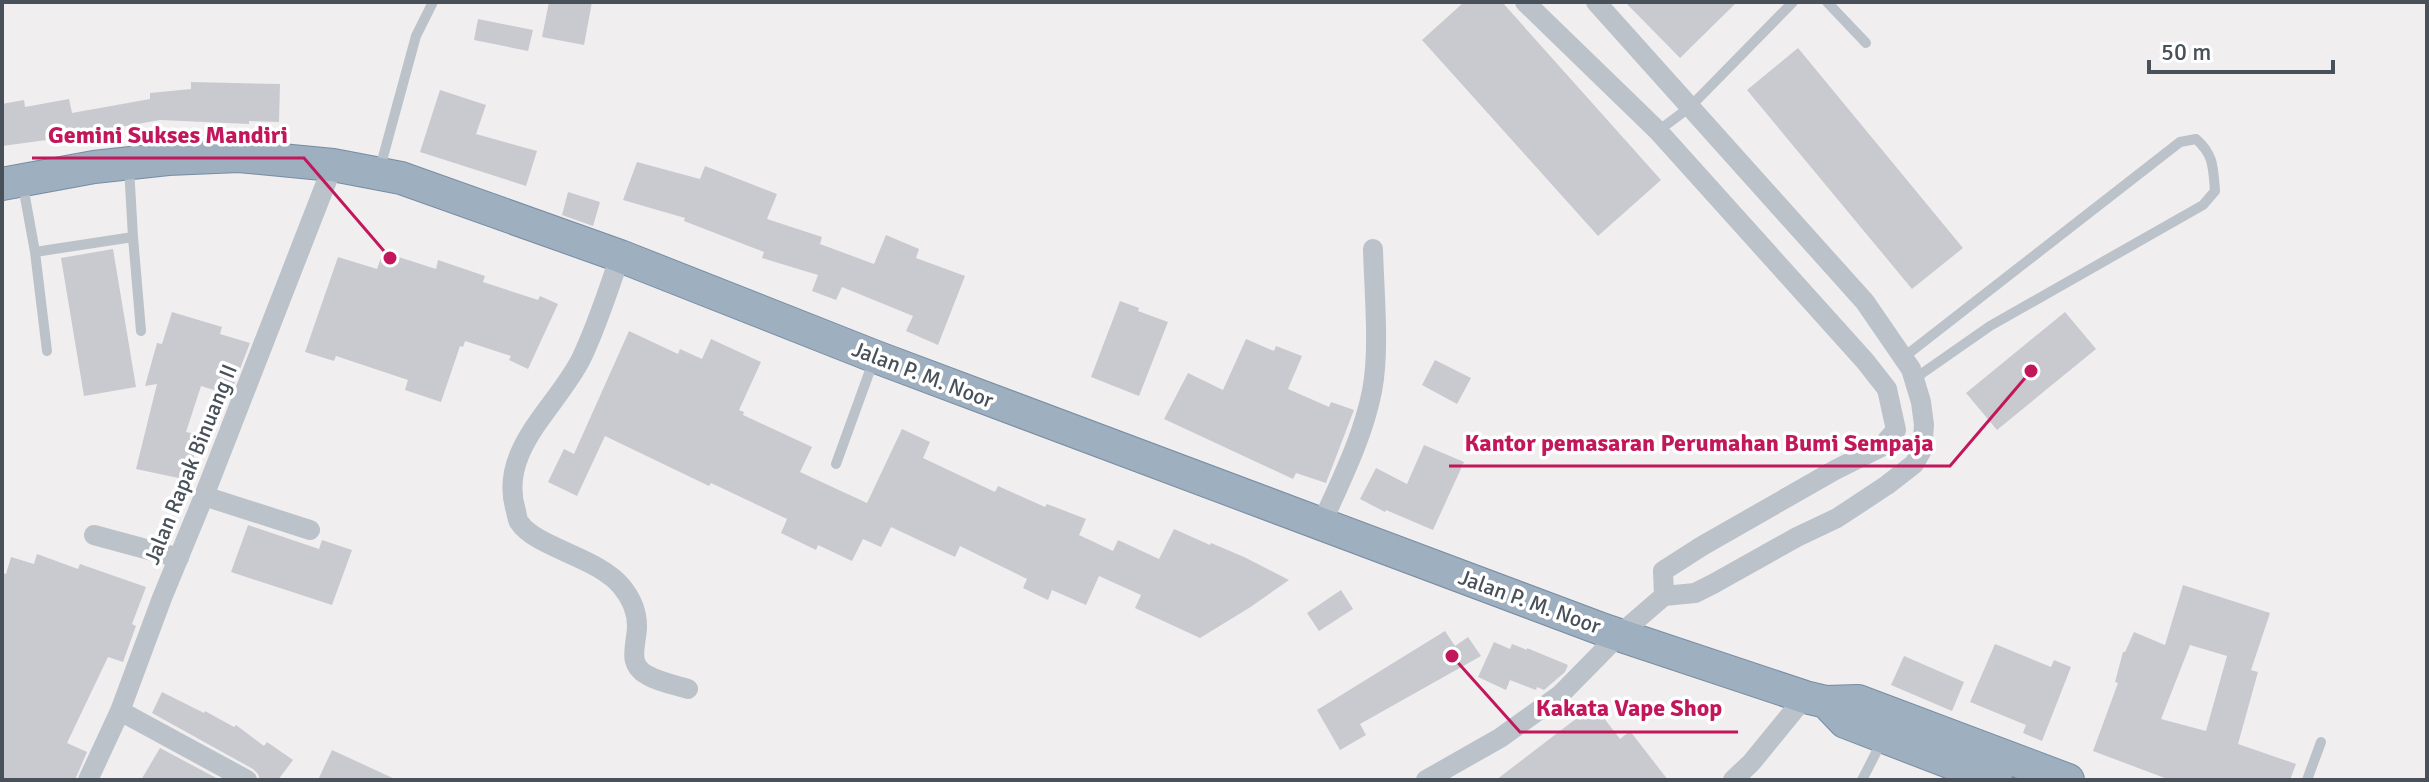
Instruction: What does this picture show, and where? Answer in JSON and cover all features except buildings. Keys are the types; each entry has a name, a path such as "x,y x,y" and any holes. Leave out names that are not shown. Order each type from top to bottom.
{"highway":[{"name":"Jalan P. M. Noor","path":"12,182 128,163 239,156 333,165 401,178 620,256 876,357 1620,634 1815,700 1858,701 2068,780"},
{"name":"Jalan P. M. Noor","path":"1815,700 1845,722 1996,780"}],"street":[{"path":"1525,2 1658,131 1865,361 1887,389 1896,430"},
{"path":"1426,780 1500,738 1560,695 1620,634 1664,596 1695,593 1837,518 1914,464 1922,450 1924,425 1914,379 1904,357 1865,302 1596,2"},
{"name":"Jalan Rapak Binuang II","path":"88,780 120,711 333,165"},
{"path":"1322,523 1352,456 1372,390 1375,362 1373,249"},
{"path":"620,256 579,363 532,432 514,465 512,499 519,522 534,535 608,572 622,587 634,606 637,626 634,662 645,675 688,689"},
{"path":"1664,596 1663,571 1835,470 1881,447 1896,430 1924,425"},
{"path":"204,496 310,530"},
{"path":"94,535 179,558"},
{"path":"1733,780 1815,700"},
{"path":"120,711 247,780"}],"lane":[{"path":"378,174 416,36 433,2"},
{"path":"1658,131 1690,107 1793,2"},
{"path":"1827,2 1866,43"},
{"path":"1904,357 2180,142 2196,139 2209,150 2215,191 2203,205 1990,326 1914,379"},
{"path":"128,163 141,331"},
{"path":"12,182 35,252 47,351"},
{"path":"35,252 133,237"},
{"path":"836,464 876,357"},
{"path":"1862,780 1885,737"},
{"path":"2307,780 2321,742"}],"place":[{"name":"Gemini Sukses Mandiri","path":"390,258"},
{"name":"Kantor pemasaran Perumahan Bumi Sempaja","path":"2031,371"},
{"name":"Kakata Vape Shop","path":"1452,656"}]}
